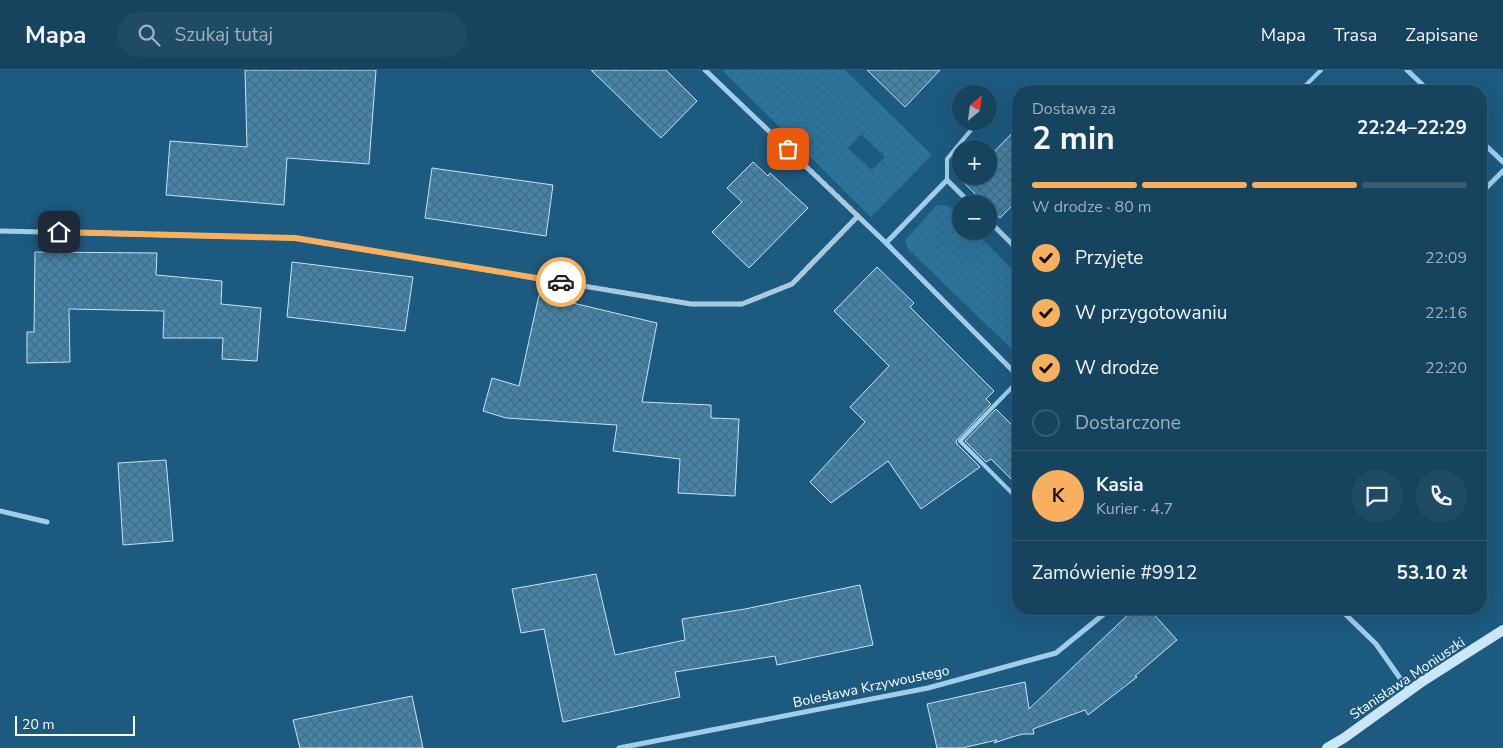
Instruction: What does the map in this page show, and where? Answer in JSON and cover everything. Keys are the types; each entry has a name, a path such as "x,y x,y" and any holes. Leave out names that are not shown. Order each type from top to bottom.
{"street":[{"path":"705,70 886,243 1012,371"},
{"path":"1407,70 1423,85"},
{"path":"1487,147 1503,162"},
{"path":"1487,188 1503,171"},
{"path":"886,243 947,180 962,195"},
{"path":"0,231 295,238 691,304 742,304 792,284 858,216"},
{"path":"997,229 1012,244"},
{"path":"0,511 47,522"},
{"name":"Bolesława Krzywoustego","path":"619,748 928,688 1056,653 1103,615"},
{"path":"1346,615 1376,644 1409,691"},
{"name":"Stanisława Moniuszki","path":"1327,748 1409,691 1503,630"}],"lane":[{"path":"1306,85 1321,70"},
{"path":"947,180 948,159 971,130"},
{"path":"1012,385 960,441 1012,493"}],"shaded area":[{"path":"722,70 845,70 932,155 871,217","holes":["861,134 885,157 872,170 848,148"]},
{"path":"937,205 949,206 952,209 952,240 983,240 1012,269 1012,349 908,249 905,240"}],"building":[{"path":"245,70 376,70 369,164 287,158 284,205 166,195 170,141 247,147"},
{"path":"591,70 666,70 697,101 661,138"},
{"path":"867,70 940,70 905,107"},
{"path":"1012,133 1012,206 1000,218 997,215 997,195 976,195 966,185 997,185 997,149"},
{"path":"753,162 768,176 770,173 808,208 749,268 712,232 742,202 727,188"},
{"path":"432,168 553,185 546,236 425,218"},
{"path":"35,252 157,253 156,275 222,281 221,304 261,308 257,361 222,359 223,338 163,338 164,311 69,309 70,362 27,363 27,332 34,332"},
{"path":"292,262 413,277 405,331 287,317"},
{"path":"877,267 914,303 910,307 994,391 986,399 991,404 956,441 980,467 921,509 888,461 831,503 810,482 865,422 850,407 889,366 834,311"},
{"path":"539,295 657,323 642,402 711,405 711,418 739,419 735,496 678,493 680,459 613,451 617,425 506,418 483,411 492,378 519,386"},
{"path":"996,409 1012,425 1012,480 991,459 986,462 965,441"},
{"path":"166,460 173,541 123,545 118,463"},
{"path":"596,574 615,655 685,640 682,619 745,609 860,585 873,645 777,665 775,656 675,672 680,697 563,722 544,629 521,633 512,589"},
{"path":"1128,615 1154,615 1177,640 1135,676 1137,677 1088,715 1085,710 1033,729 1034,734 1023,734 994,743 997,740 962,748 937,748 927,704 1025,682 1029,709"},
{"path":"412,696 423,748 300,748 293,720"}],"way so far":[{"path":"561,282 691,304 742,304 792,284 858,216 788,149"}],"route":[{"path":"59,232 295,238 561,282"}]}
